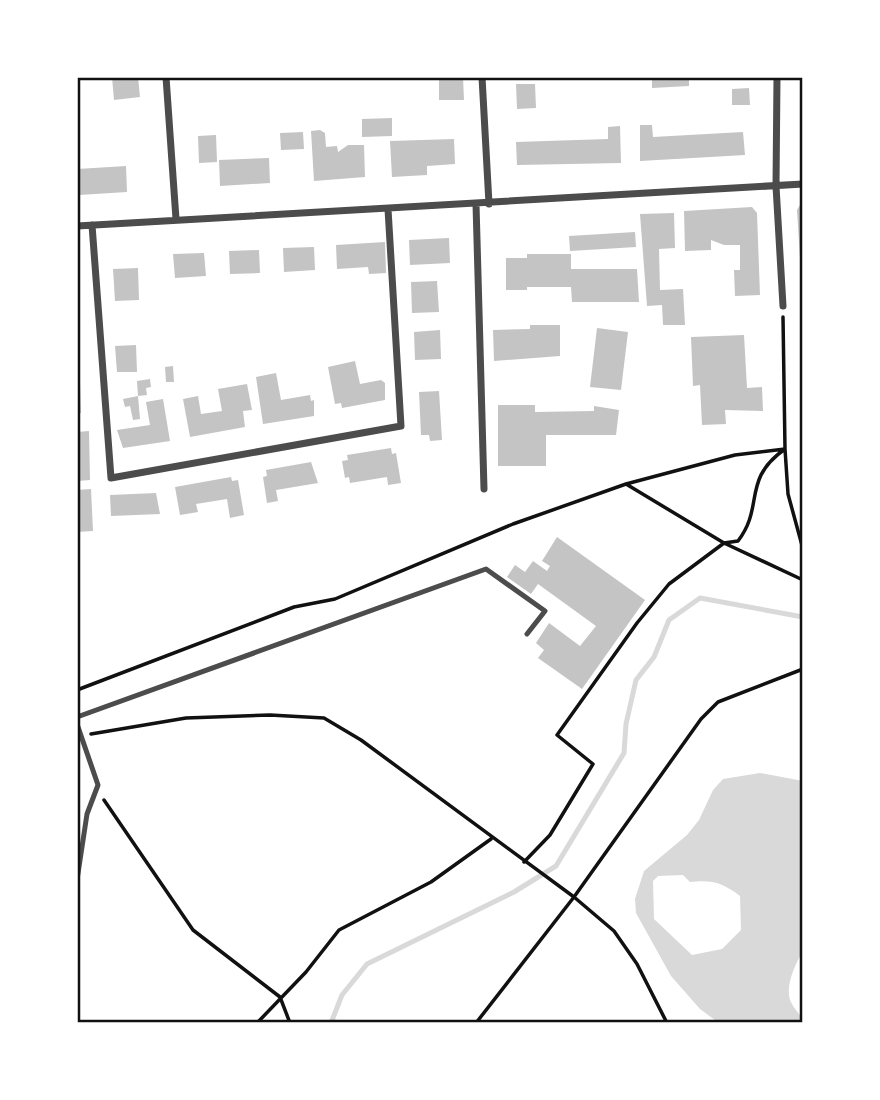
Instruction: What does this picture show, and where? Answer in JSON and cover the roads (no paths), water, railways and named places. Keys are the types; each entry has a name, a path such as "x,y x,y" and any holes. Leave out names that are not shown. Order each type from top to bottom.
{"street":[{"path":"166,77 176,219"},
{"path":"482,77 489,204"},
{"path":"777,77 776,186 783,306"},
{"path":"77,226 803,184"},
{"path":"476,204 484,489"},
{"path":"92,225 111,478 401,426 388,209"}],"lane":[{"path":"77,717 486,569 545,611 527,634"},
{"path":"77,724 98,785 87,814 77,880"}],"waterway":[{"path":"331,1023 342,995 367,964 514,892 556,866 624,753 626,724 636,680 654,657 669,620 700,598 803,617"}]}
